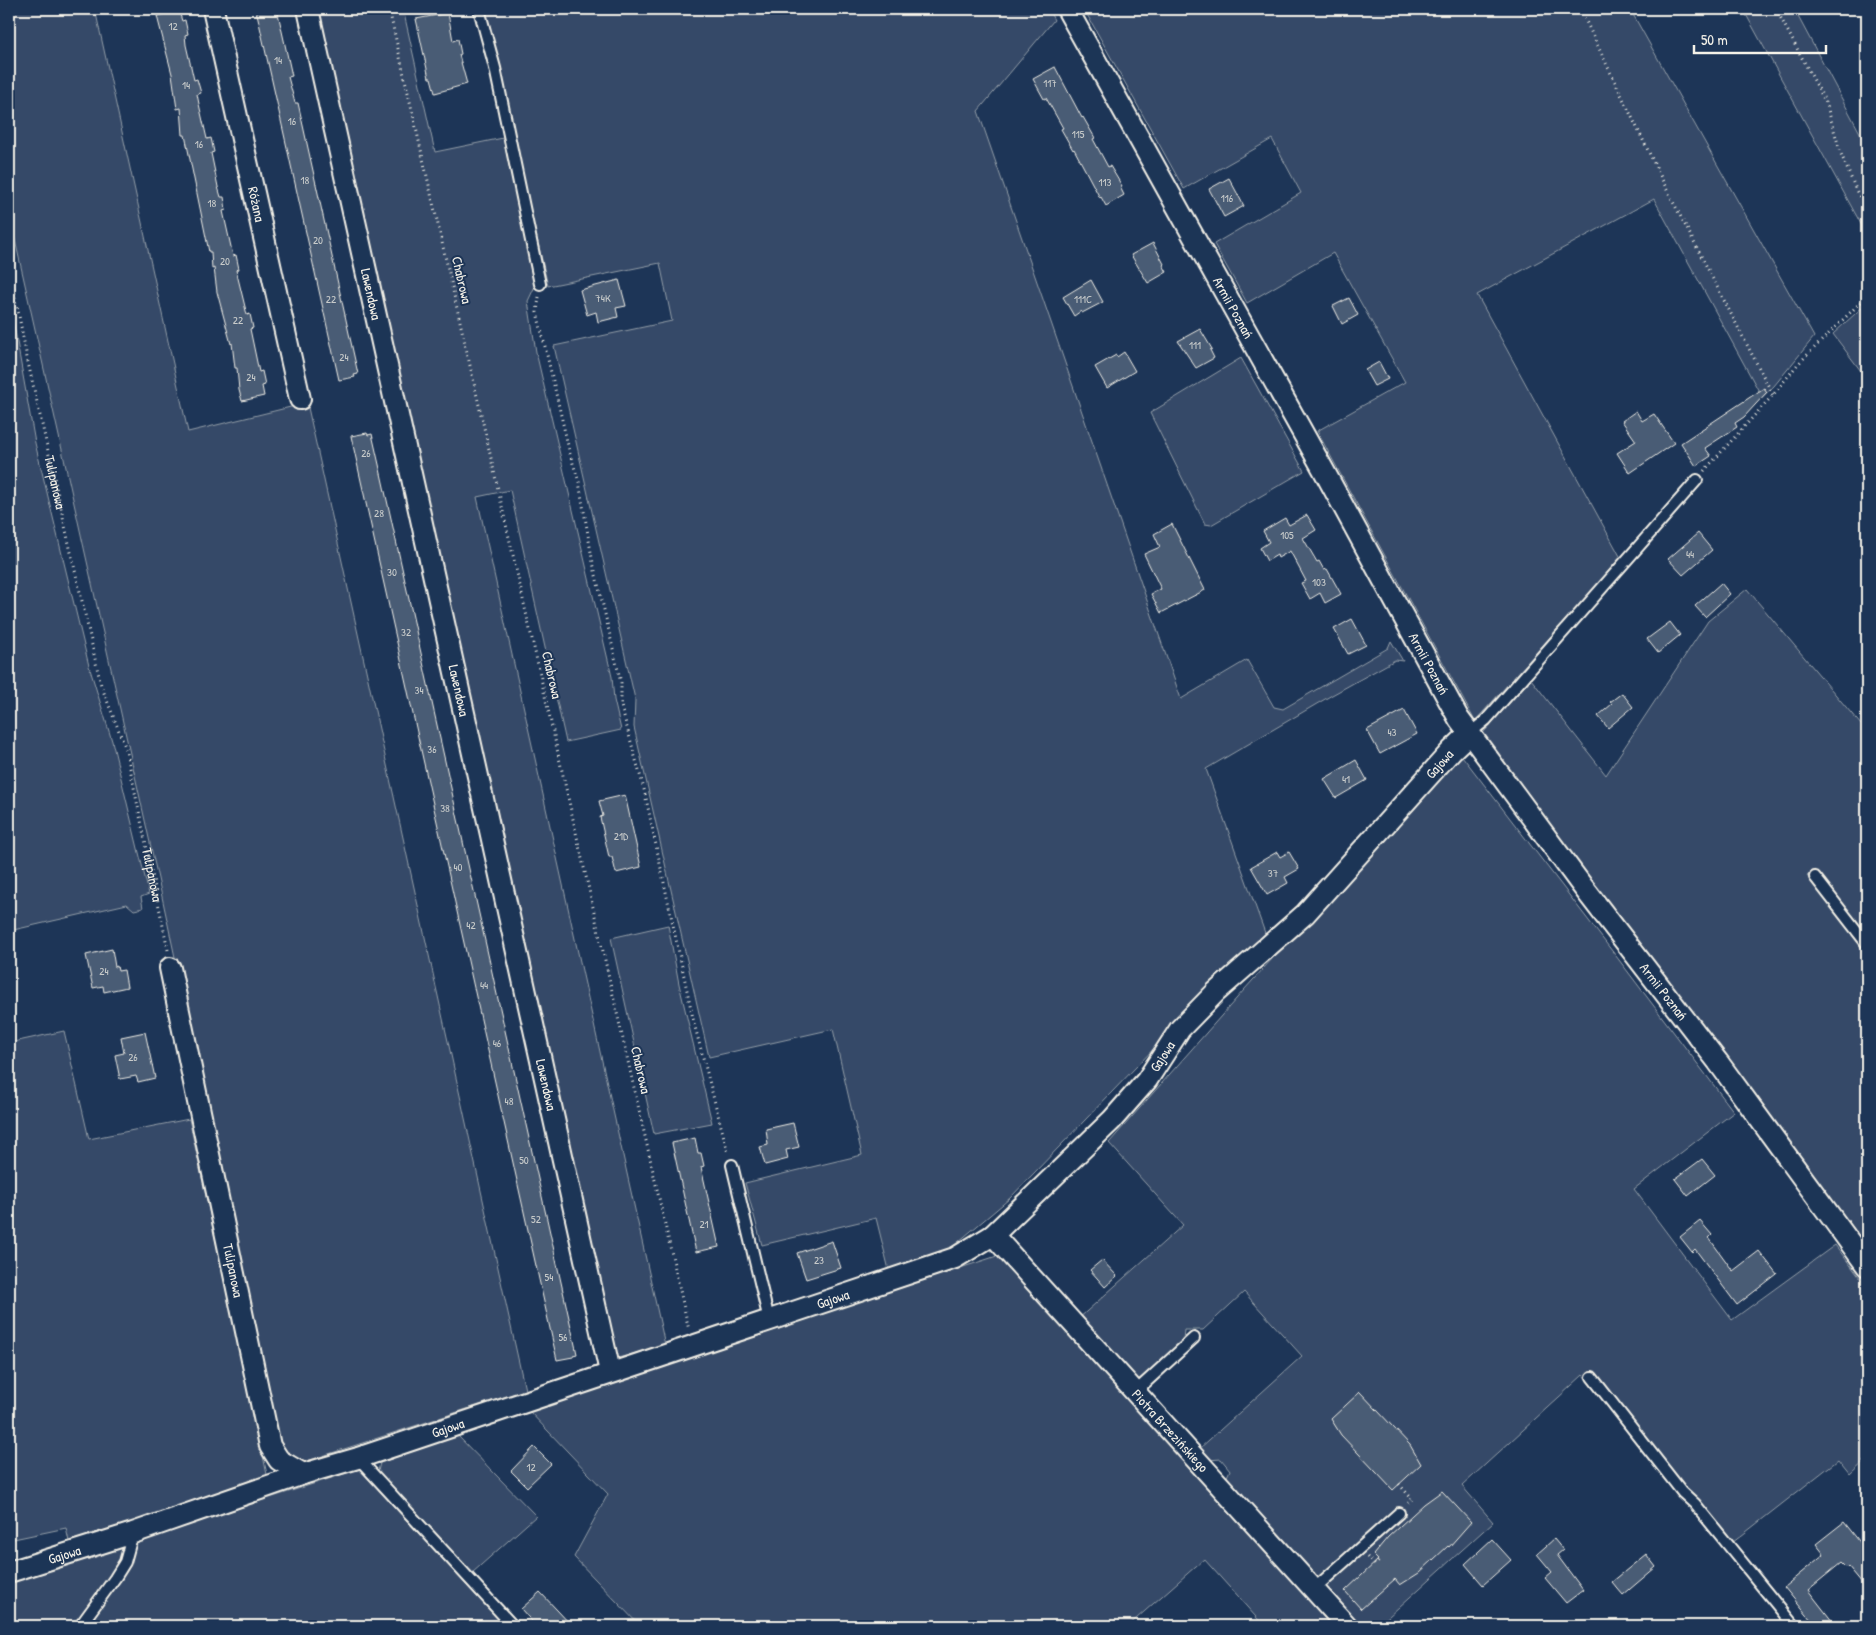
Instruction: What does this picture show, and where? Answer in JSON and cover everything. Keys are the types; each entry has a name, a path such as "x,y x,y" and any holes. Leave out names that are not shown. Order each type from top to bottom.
{"street":[{"name":"Różana","path":"213,9 300,399"},
{"name":"Lawendowa","path":"308,9 610,1372"},
{"name":"Armii Poznań","path":"1067,9 1469,734 1583,887 1718,1062 1867,1266"},
{"name":"Gajowa","path":"9,1572 133,1533 303,1474 358,1458 955,1258 993,1234 1112,1120 1147,1080 1180,1029 1216,992 1304,914 1452,750 1469,734"},
{"name":"Tulipanowa","path":"170,968 270,1446 280,1460 303,1474"},
{"name":"Piotra Brzezińskiego","path":"993,1234 1347,1626"}],"lane":[{"path":"479,9 495,68 540,284"},
{"path":"1469,734 1486,720 1697,480"},
{"path":"1815,877 1867,944"},
{"path":"732,1165 769,1320"},
{"path":"1135,1392 1194,1338"},
{"path":"1592,1377 1682,1492 1695,1504 1794,1626"},
{"path":"358,1458 513,1626"},
{"path":"1314,1589 1399,1513"},
{"path":"80,1626 125,1562 133,1533"}],"path":[{"name":"Chabrowa","path":"389,9 692,1345"},
{"path":"1580,9 1668,192 1773,395"},
{"path":"1776,9 1826,103 1841,154 1857,192 1867,208"},
{"name":"Tulipanowa","path":"9,263 27,358 101,685 126,749 170,958 170,968"},
{"path":"540,284 537,312 570,454 579,482 592,558 621,683 621,706 644,789 694,1023 732,1165"},
{"path":"1697,480 1773,395 1798,364 1867,296"},
{"path":"1399,1484 1412,1499 1399,1513"}],"shaded area":[{"path":"9,9 95,9 188,432 307,403 525,1390 301,1463 285,1455 280,1447 161,892 9,213"},
{"path":"316,9 403,9 435,152 503,138 536,284 528,301 536,352 612,677 614,700 621,730 566,742 510,490 477,497 665,1345 618,1358 505,861"},
{"path":"484,9 1048,9 1054,20 978,111 1181,699 1247,660 1274,707 1283,709 1388,648 1391,641 1403,661 1395,660 1206,769 1265,933 1009,1199 939,1258 890,1274 876,1218 762,1245 745,1183 862,1155 833,1029 709,1057 634,727 635,699 554,346 672,321 660,263 548,286"},
{"path":"1084,9 1630,9 1814,337 1774,386 1762,397 1654,199 1477,295 1621,558 1475,721 1317,431 1405,382 1333,253 1247,303 1214,244 1301,193 1272,139 1184,189"},
{"path":"1743,9 1794,9 1867,146 1867,235"},
{"path":"9,297 35,443 89,666 112,741 149,894 141,897 143,908 134,910 127,904 9,931"},
{"path":"1867,303 1867,379 1833,334"},
{"path":"1241,358 1304,471 1211,525 1205,524 1150,413"},
{"path":"1747,589 1867,732 1867,937 1815,870 1807,876 1867,951 1867,1246 1561,842 1483,733 1531,679 1606,775 1708,621"},
{"path":"1459,752 1734,1112 1634,1189 1732,1320 1835,1245 1867,1287 1867,1459 1850,1475 1838,1460 1732,1543 1676,1490 1583,1375 1462,1486 1493,1522 1378,1626 1356,1626 1224,1483 1230,1470 1221,1459 1208,1460 1199,1449 1302,1356 1244,1292 1203,1330 1184,1330 1183,1340 1135,1384 1077,1320 1183,1225 1109,1143"},
{"path":"668,925 679,984 712,1123 654,1134 611,938"},
{"path":"64,1031 89,1139 189,1119 268,1479 70,1546 66,1528 9,1540 9,1043"},
{"path":"1000,1255 1336,1626 1264,1626 1204,1559 1128,1626 640,1626 574,1557 608,1494 528,1410"},
{"path":"457,1435 536,1516 472,1573 378,1471 380,1463"},
{"path":"359,1469 504,1626 9,1626 9,1583"}],"building":[{"path":"256,9 277,9 292,76 288,77 295,103 298,103 358,374 354,375 355,377 339,380"},
{"path":"179,11 182,21 185,20 188,34 185,35 186,45 194,80 197,79 201,93 197,94 199,104 207,139 211,138 214,152 211,153 218,187 221,197 224,197 226,210 223,211 233,256 236,255 239,269 236,270 247,315 250,314 253,328 250,329 259,372 262,371 265,385 262,386 264,396 242,401 232,343 217,292 214,268 212,269 211,252 209,252 185,135 183,135 181,108 177,109 172,74 157,16"},
{"path":"448,13 453,41 458,39 461,54 459,55 467,84 435,93 431,78 429,78 416,19"},
{"path":"1055,67 1082,118 1095,138 1093,139 1108,167 1110,166 1122,186 1120,187 1124,195 1106,206 1061,129 1063,128 1046,98 1044,99 1033,79"},
{"path":"1229,178 1244,206 1224,217 1209,189"},
{"path":"1153,243 1167,272 1148,283 1131,255"},
{"path":"619,280 626,306 616,308 618,317 598,322 596,312 587,315 580,290"},
{"path":"1091,280 1103,302 1074,316 1063,297"},
{"path":"1349,298 1358,315 1342,324 1333,306"},
{"path":"1200,329 1212,349 1210,350 1214,358 1196,368 1178,341"},
{"path":"1124,352 1135,371 1107,388 1095,367"},
{"path":"1379,362 1388,379 1374,386 1365,370"},
{"path":"1764,388 1767,392 1744,417 1735,423 1737,427 1705,448 1711,456 1696,466 1681,443"},
{"path":"1636,411 1642,421 1654,414 1674,443 1630,473 1617,453 1636,441 1622,421"},
{"path":"367,433 368,435 372,434 380,469 577,1354 573,1355 573,1357 557,1360 351,436"},
{"path":"1307,515 1316,530 1303,538 1317,562 1319,561 1324,570 1327,569 1341,594 1325,603 1320,593 1310,599 1301,583 1306,581 1290,551 1278,558 1277,555 1267,561 1260,548 1269,542 1263,531 1285,518 1289,525"},
{"path":"1172,524 1205,590 1161,613 1151,594 1161,589 1144,554 1160,547 1154,534"},
{"path":"1698,533 1712,550 1683,575 1668,559"},
{"path":"1721,583 1730,594 1705,617 1695,606"},
{"path":"1352,619 1366,645 1348,654 1334,629"},
{"path":"1670,622 1680,635 1658,653 1647,639"},
{"path":"1622,693 1633,707 1608,728 1598,716 1612,704 1610,702"},
{"path":"1404,710 1417,734 1380,754 1367,730"},
{"path":"1356,760 1367,780 1336,798 1324,779"},
{"path":"625,795 641,867 616,873 612,857 609,857 600,817 603,816 599,801"},
{"path":"1277,852 1280,857 1289,852 1299,869 1285,877 1288,883 1267,895 1251,867"},
{"path":"112,949 115,967 117,966 118,971 124,970 127,987 104,992 103,986 93,988 86,955"},
{"path":"145,1032 155,1078 138,1082 136,1076 120,1079 115,1055 124,1053 121,1037"},
{"path":"793,1123 799,1147 786,1150 788,1159 765,1165 760,1147 768,1145 766,1129"},
{"path":"695,1138 698,1153 701,1153 704,1166 701,1167 719,1247 696,1252 672,1143"},
{"path":"1702,1159 1715,1175 1688,1196 1675,1179"},
{"path":"1700,1221 1712,1235 1709,1238 1733,1271 1759,1251 1777,1274 1737,1305 1695,1249 1692,1252 1680,1237"},
{"path":"832,1241 841,1268 806,1279 797,1253"},
{"path":"1102,1260 1117,1276 1105,1287 1090,1270"},
{"path":"1360,1392 1410,1445 1421,1464 1393,1490 1341,1435 1331,1419"},
{"path":"534,1447 551,1464 527,1487 511,1471"},
{"path":"1442,1491 1471,1522 1449,1547 1419,1573 1400,1585 1395,1579 1361,1609 1345,1591 1378,1560 1373,1555 1388,1537 1424,1504"},
{"path":"1844,1522 1867,1551 1867,1589 1848,1566 1846,1568 1841,1563 1808,1590 1836,1626 1816,1626 1784,1587 1824,1554 1816,1544"},
{"path":"1492,1539 1511,1560 1483,1585 1465,1564"},
{"path":"1554,1539 1563,1550 1557,1555 1583,1590 1566,1603 1545,1578 1552,1572 1537,1554"},
{"path":"1646,1554 1656,1567 1623,1595 1612,1582"},
{"path":"540,1592 572,1626 536,1626 521,1609"}]}
